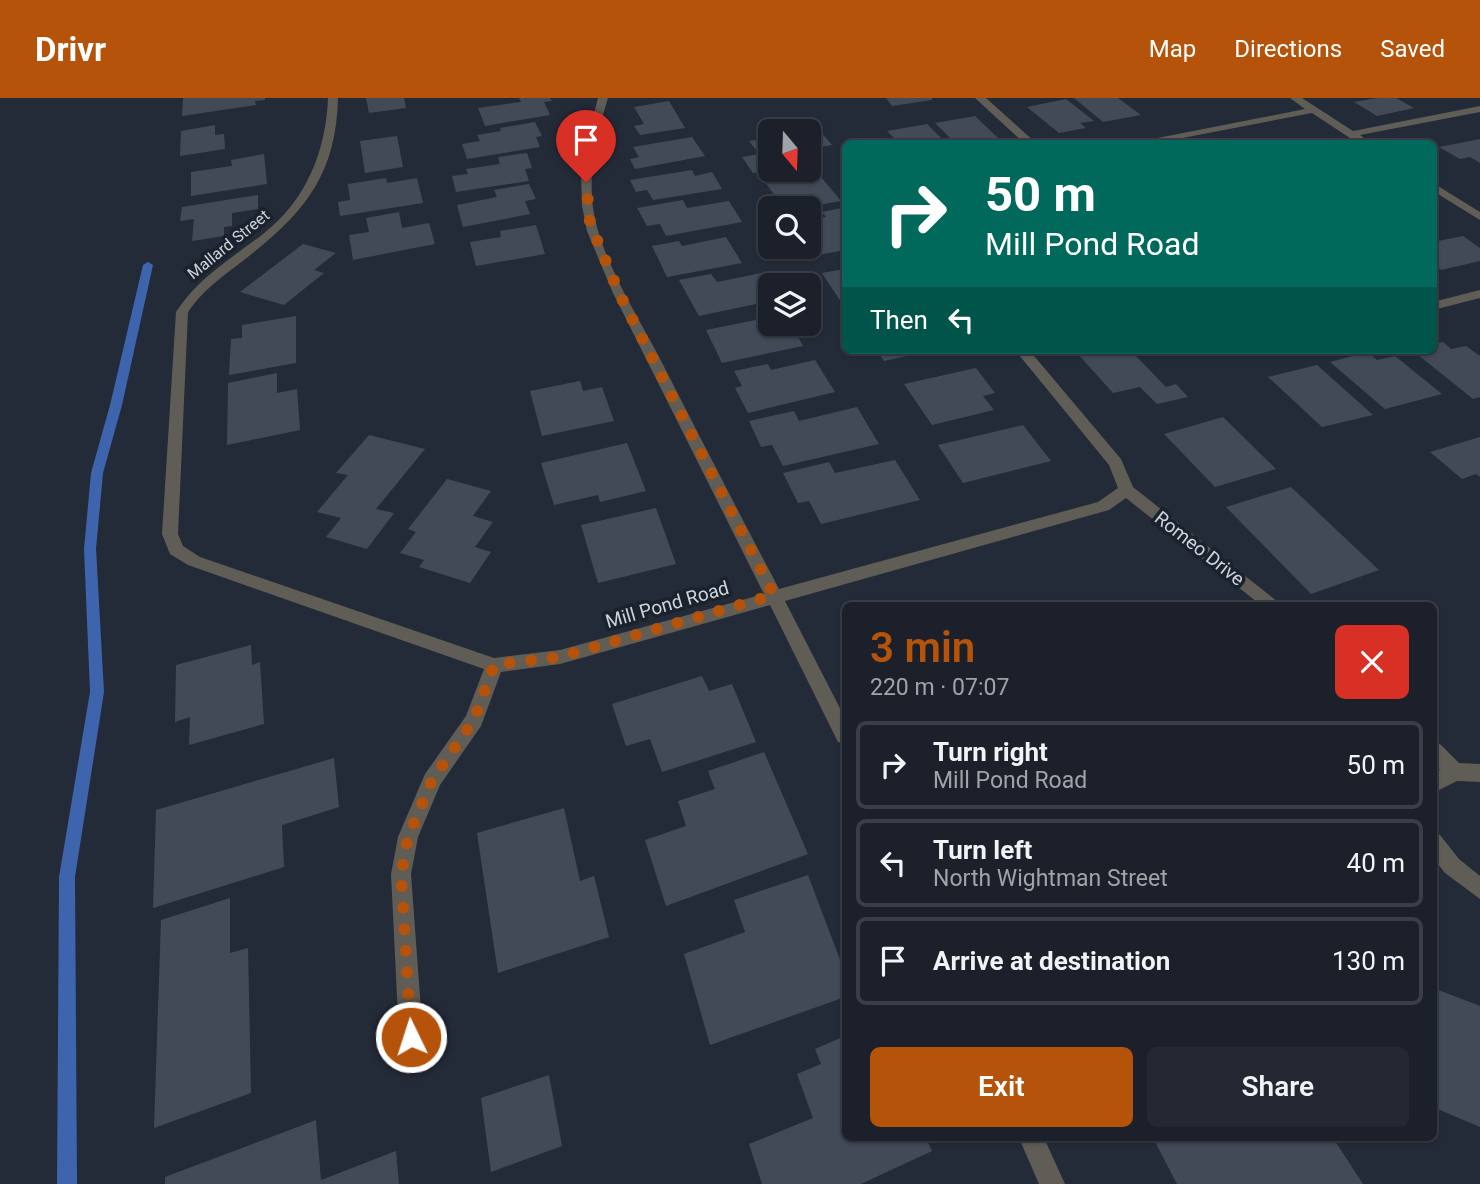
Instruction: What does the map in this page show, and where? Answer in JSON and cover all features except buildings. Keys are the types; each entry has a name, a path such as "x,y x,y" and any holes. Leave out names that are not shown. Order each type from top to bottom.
{"street":[{"name":"Mallard Street","path":"176,551 170,534 182,312 199,288 270,234 293,212 310,187 327,145 334,120 334,98"},
{"path":"603,98 590,145 587,170 590,223 619,293 842,730"},
{"path":"980,98 1027,140"},
{"path":"1295,98 1361,140"},
{"path":"1351,134 1480,109"},
{"path":"1153,140 1314,110"},
{"path":"1437,189 1480,217"},
{"path":"1437,305 1480,294"},
{"path":"1025,354 1116,463 1126,490"},
{"name":"Mill Pond Road","path":"176,551 194,561 494,665 560,657 774,595 1103,506 1126,490"},
{"name":"Romeo Drive","path":"1126,490 1270,602"},
{"path":"411,1037 401,874 408,837 432,780 474,720 494,665"},
{"path":"1437,754 1454,772"},
{"path":"1437,781 1454,772 1480,773"},
{"path":"1437,847 1452,866 1480,889"},
{"path":"1032,1141 1052,1184"}],"waterway":[{"path":"67,1184 67,877 97,692 90,549 97,473 116,405 148,265"}],"route":[{"path":"411,1037 401,874 408,837 432,780 474,720 494,665 560,657 774,595 619,293 590,223 586,182"}]}
